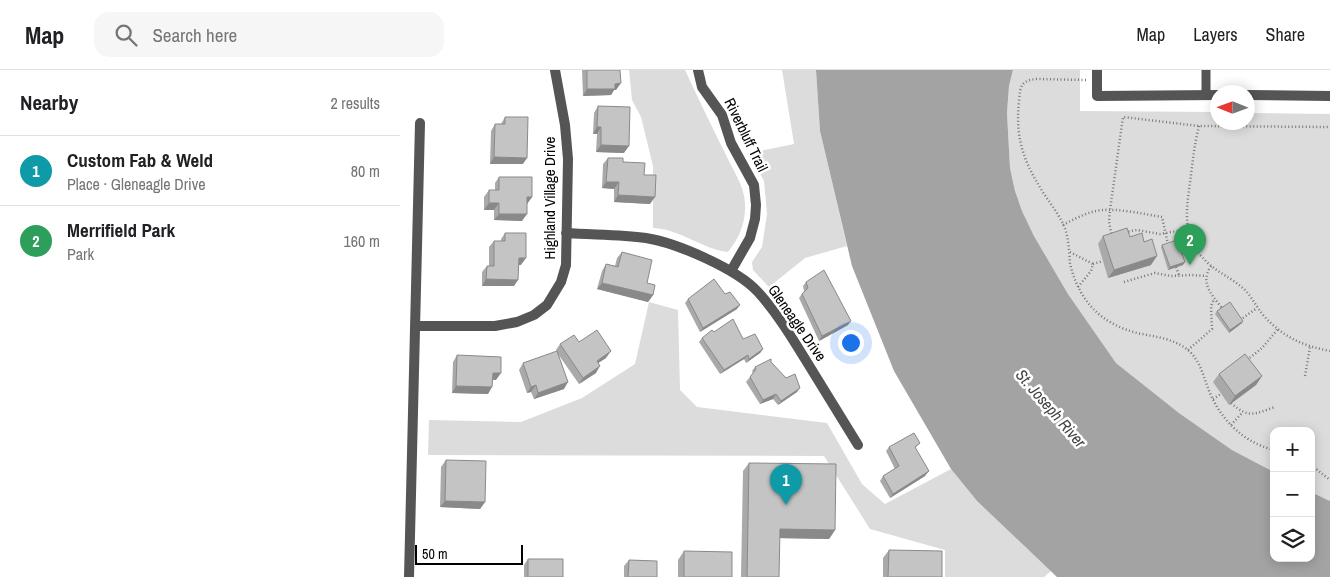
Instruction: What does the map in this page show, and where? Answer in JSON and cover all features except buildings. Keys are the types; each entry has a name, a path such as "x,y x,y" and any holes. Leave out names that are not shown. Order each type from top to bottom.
{"street":[{"name":"Highland Village Drive","path":"415,326 495,326 517,322 534,315 547,305 561,282 566,265 568,159 565,125 555,70"},
{"name":"Riverbluff Trail","path":"698,70 702,88 722,115 731,143 754,185 755,220 750,238 731,271"},
{"path":"1097,75 1097,96 1210,94"},
{"path":"1255,95 1330,96"},
{"path":"409,577 420,122"},
{"name":"Gleneagle Drive","path":"566,233 646,238 676,247 741,277 757,291 794,340 858,444"}],"lane":[{"path":"1206,70 1206,94"}],"path":[{"path":"1097,75 1037,78 1025,82 1020,88 1018,125 1026,162 1063,225 1067,236 1072,272 1078,287 1097,314 1112,323 1137,333 1164,338 1188,350 1198,362 1216,406 1226,420 1254,443 1270,449"},
{"path":"1188,228 1165,234 1131,230 1112,238 1109,222 1110,210 1123,117 1199,126 1330,127"},
{"path":"1199,126 1188,201 1188,228 1196,247 1211,266 1236,282 1278,329 1294,340 1310,347 1330,351"},
{"path":"1063,225 1092,212 1110,210 1162,217 1168,244"},
{"path":"1069,251 1093,264 1103,261"},
{"path":"1078,287 1091,271 1093,264"},
{"path":"1211,266 1206,276 1206,285 1222,308"},
{"path":"1176,268 1179,276"},
{"path":"1124,282 1155,273 1171,276 1206,276"},
{"path":"1188,350 1212,329 1211,306 1214,299"},
{"path":"1240,320 1257,307"},
{"path":"1241,365 1258,352 1278,329"},
{"path":"1305,376 1310,347"},
{"path":"1213,399 1221,394"},
{"path":"1231,404 1242,412 1254,414 1275,407"},
{"path":"1232,426 1242,412"},
{"path":"1315,468 1330,480"}],"shaded area":[{"path":"629,70 685,70 737,177 744,196 745,210 743,223 736,241 728,252 709,247 663,229 653,228 653,166 641,117 632,100"},
{"path":"782,70 816,70 820,131 847,246 805,258 769,287 753,270 752,262 762,247 767,214 764,181 749,153 794,144"},
{"path":"1013,70 1080,70 1080,111 1210,112 1210,130 1255,130 1255,113 1330,114 1330,501 1315,494 1315,427 1270,427 1270,470 1232,450 1179,413 1116,363 1068,294 1034,236 1022,211 1010,168 1007,113 1009,86"},
{"path":"649,302 678,310 680,390 697,407 827,423 862,484 885,504 951,469 977,501 1051,571 1044,577 945,577 945,550 870,529 824,456 428,455 429,420 521,422 582,398 635,364"}],"water":[{"name":"St. Joseph River","path":"816,70 1013,70 1009,86 1007,113 1010,168 1015,191 1034,236 1068,294 1116,363 1179,413 1232,450 1270,470 1270,562 1315,562 1315,494 1330,501 1330,577 1057,577 977,501 951,469 894,371 852,266 820,131"}],"place":[{"name":"Merrifield Park","path":"1190,265"},
{"name":"Custom Fab & Weld","path":"786,505"}]}
